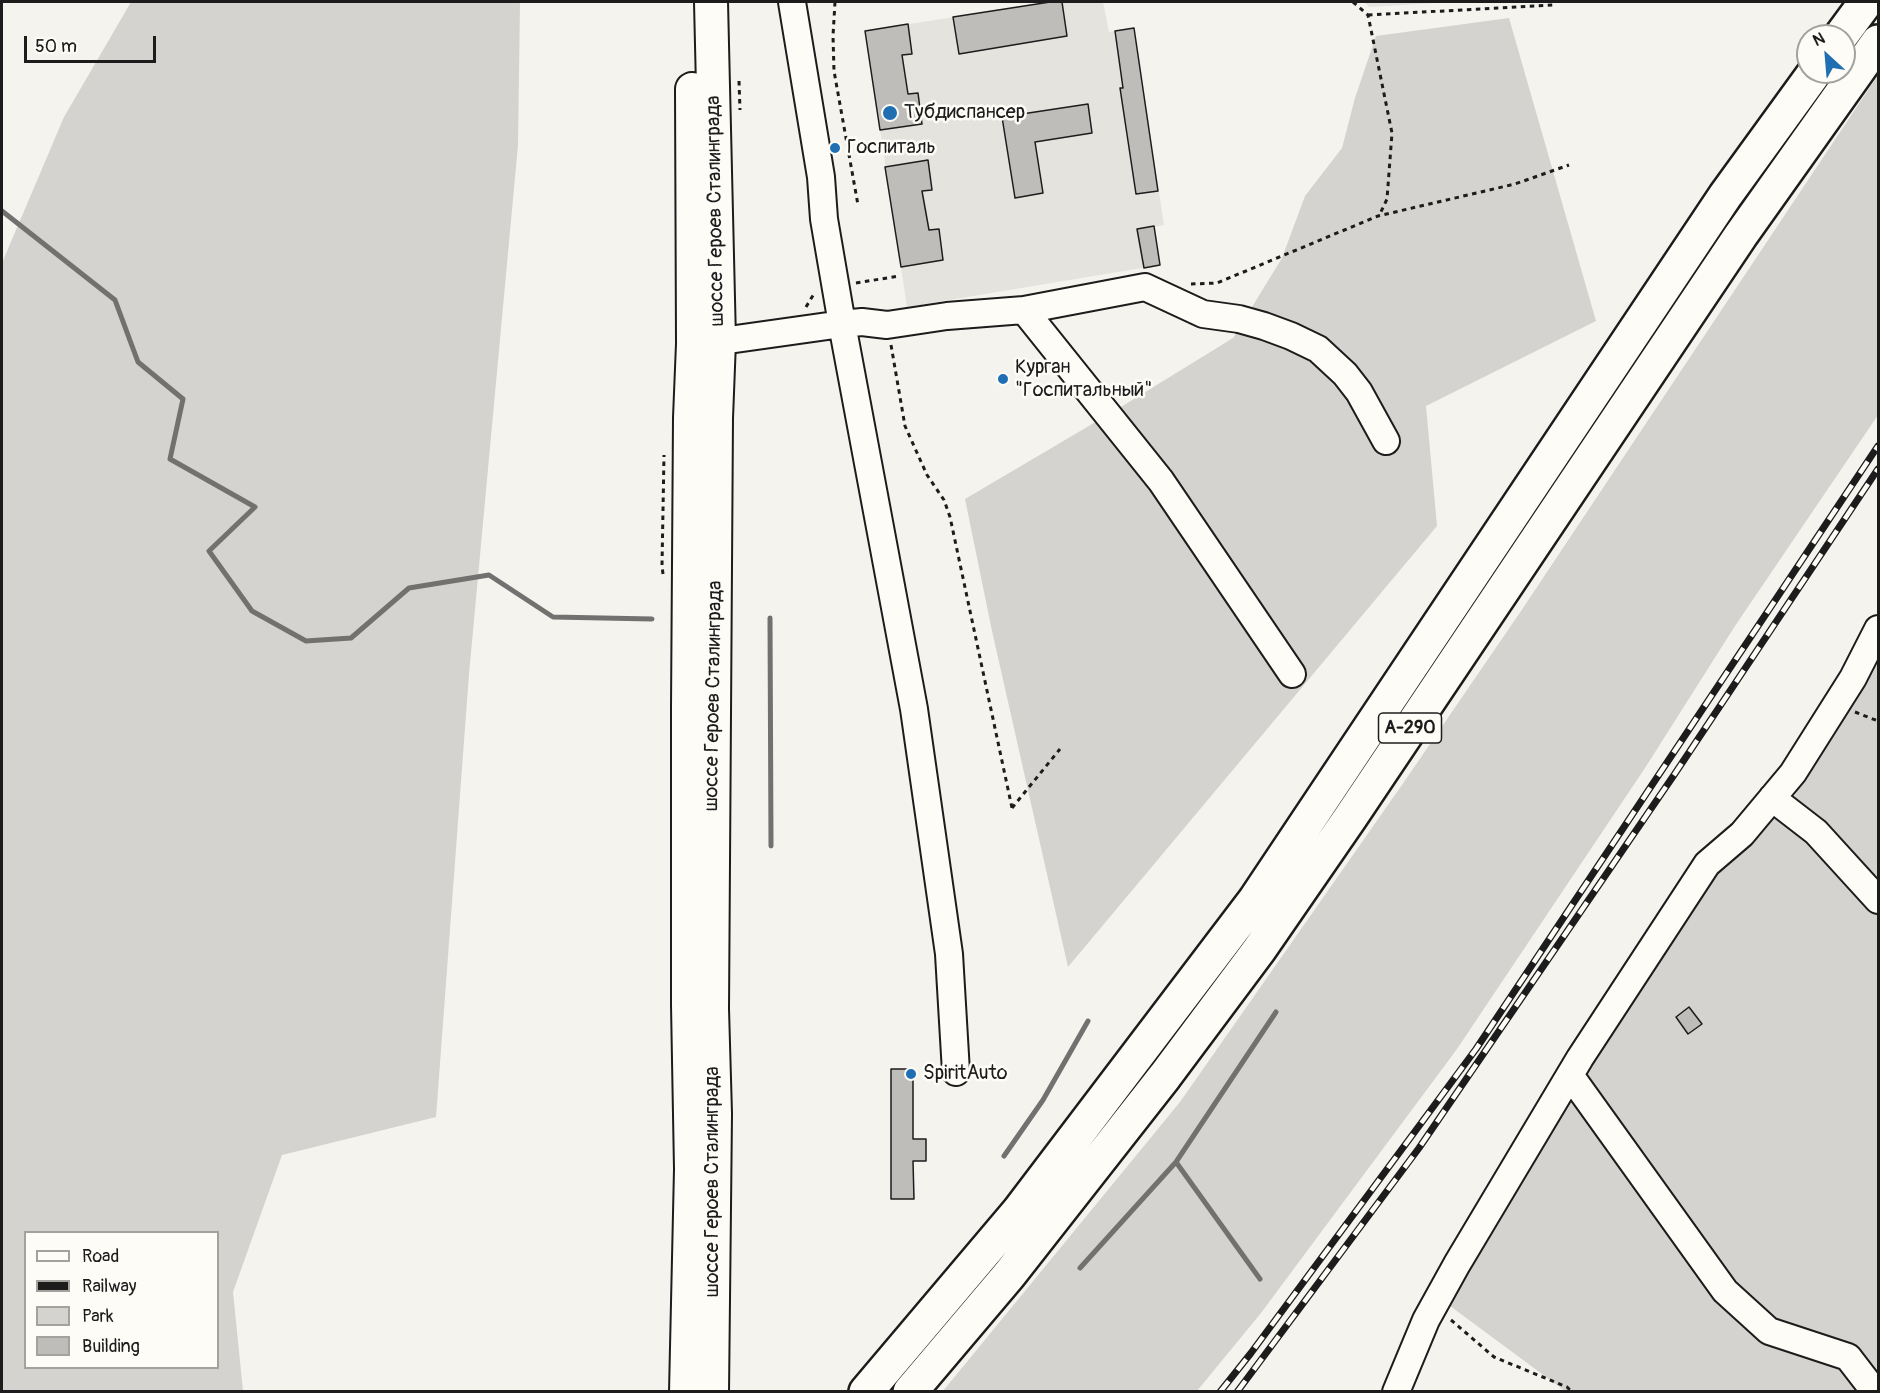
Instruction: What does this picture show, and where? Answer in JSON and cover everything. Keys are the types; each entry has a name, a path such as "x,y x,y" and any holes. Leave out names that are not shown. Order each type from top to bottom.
{"highway":[{"path":"1850,24 1866,2"},
{"name":"А-290","path":"910,1392 1016,1266 1165,1076 1259,950 1741,235 1878,42"},
{"name":"А-290","path":"866,1392 1019,1211 1255,900 1725,196 1806,84"}],"main road":[{"name":"шоссе Героев Сталинграда","path":"692,2 706,343 716,418 712,997 715,1114 711,1392"},
{"name":"шоссе Героев Сталинграда","path":"686,1392 691,1169 688,1005 690,418 706,343 711,2"}],"street":[{"path":"792,2 821,177 824,219 842,324 916,721 949,954 956,1072"},
{"path":"706,343 842,324 862,322 887,325 947,316 1024,310 1145,287 1203,314 1239,319 1304,342 1332,361 1359,392 1386,441"},
{"path":"1024,310 1161,481 1292,674"},
{"path":"1396,1392 1435,1303 1570,1076 1707,864 1742,834 1793,773 1847,687 1878,629"},
{"path":"1772,798 1816,832 1878,900"},
{"path":"1570,1076 1725,1291 1769,1331 1848,1357 1875,1392"}],"path":[{"path":"835,2 834,71 858,205"},
{"path":"1353,2 1368,15 1392,133 1387,199 1378,216"},
{"path":"1368,15 1554,5"},
{"path":"738,75 740,117"},
{"path":"1186,285 1217,283 1378,216 1515,184 1569,165"},
{"path":"854,283 899,276"},
{"path":"801,311 808,306 817,289"},
{"path":"887,325 904,426 927,475 944,500 950,517 1012,808 1060,749"},
{"path":"1435,1303 1462,1331 1494,1357 1567,1387 1572,1392"}],"shaded area":[{"path":"1050,2 1103,2 1109,32 1134,28 1164,225 1154,227 1160,265 907,307 865,31"},
{"path":"1364,2 1452,2 1369,7"}],"green space":[{"path":"131,2 520,2 518,145 469,674 436,1117 282,1155 233,1292 243,1391 2,1391 2,263 64,117"},
{"path":"1509,18 1596,321 1426,406 1437,526 1068,967 992,631 965,499 1233,338 1282,258 1305,196 1342,148 1355,98 1376,36"},
{"path":"1878,75 1878,415 1735,626 1645,768 1457,1049 1261,1313 1197,1391 943,1391 1180,1102 1521,611"},
{"path":"1878,644 1878,1391 1565,1391 1446,1303 1712,872 1795,795"}],"building":[{"path":"1062,2 1067,36 959,54 953,17"},
{"path":"908,24 912,54 902,55 908,94 918,93 922,124 880,130 865,31"},
{"path":"1134,28 1158,191 1136,194 1120,88 1123,88 1115,31"},
{"path":"1088,104 1092,133 1035,142 1043,193 1015,198 1002,117"},
{"path":"928,160 932,190 922,191 929,230 939,229 943,260 901,267 885,167"},
{"path":"1154,226 1160,265 1144,268 1137,229"},
{"path":"1689,1007 1702,1024 1688,1034 1676,1017"},
{"path":"891,1069 913,1069 913,1139 926,1139 926,1161 913,1161 914,1199 891,1199"}],"waterway":[{"path":"2,211 115,300 138,362 183,399 170,459 255,507 209,551 252,611 306,641 351,638 409,588 489,575 553,617 652,619"},
{"path":"770,618 771,846"},
{"path":"1080,1268 1176,1162 1276,1012"},
{"path":"1004,1156 1043,1100 1088,1021"},
{"path":"1176,1162 1260,1279"}],"railway":[{"path":"1220,1392 1476,1049 1878,446"},
{"path":"1237,1392 1419,1148 1674,775 1878,469"}],"place":[{"name":"Тубдиспансер","path":"890,113"},
{"name":"Госпиталь","path":"835,148"},
{"name":"Курган \"Госпитальный\"","path":"1003,379"},
{"name":"SpiritAuto","path":"911,1074"}]}
